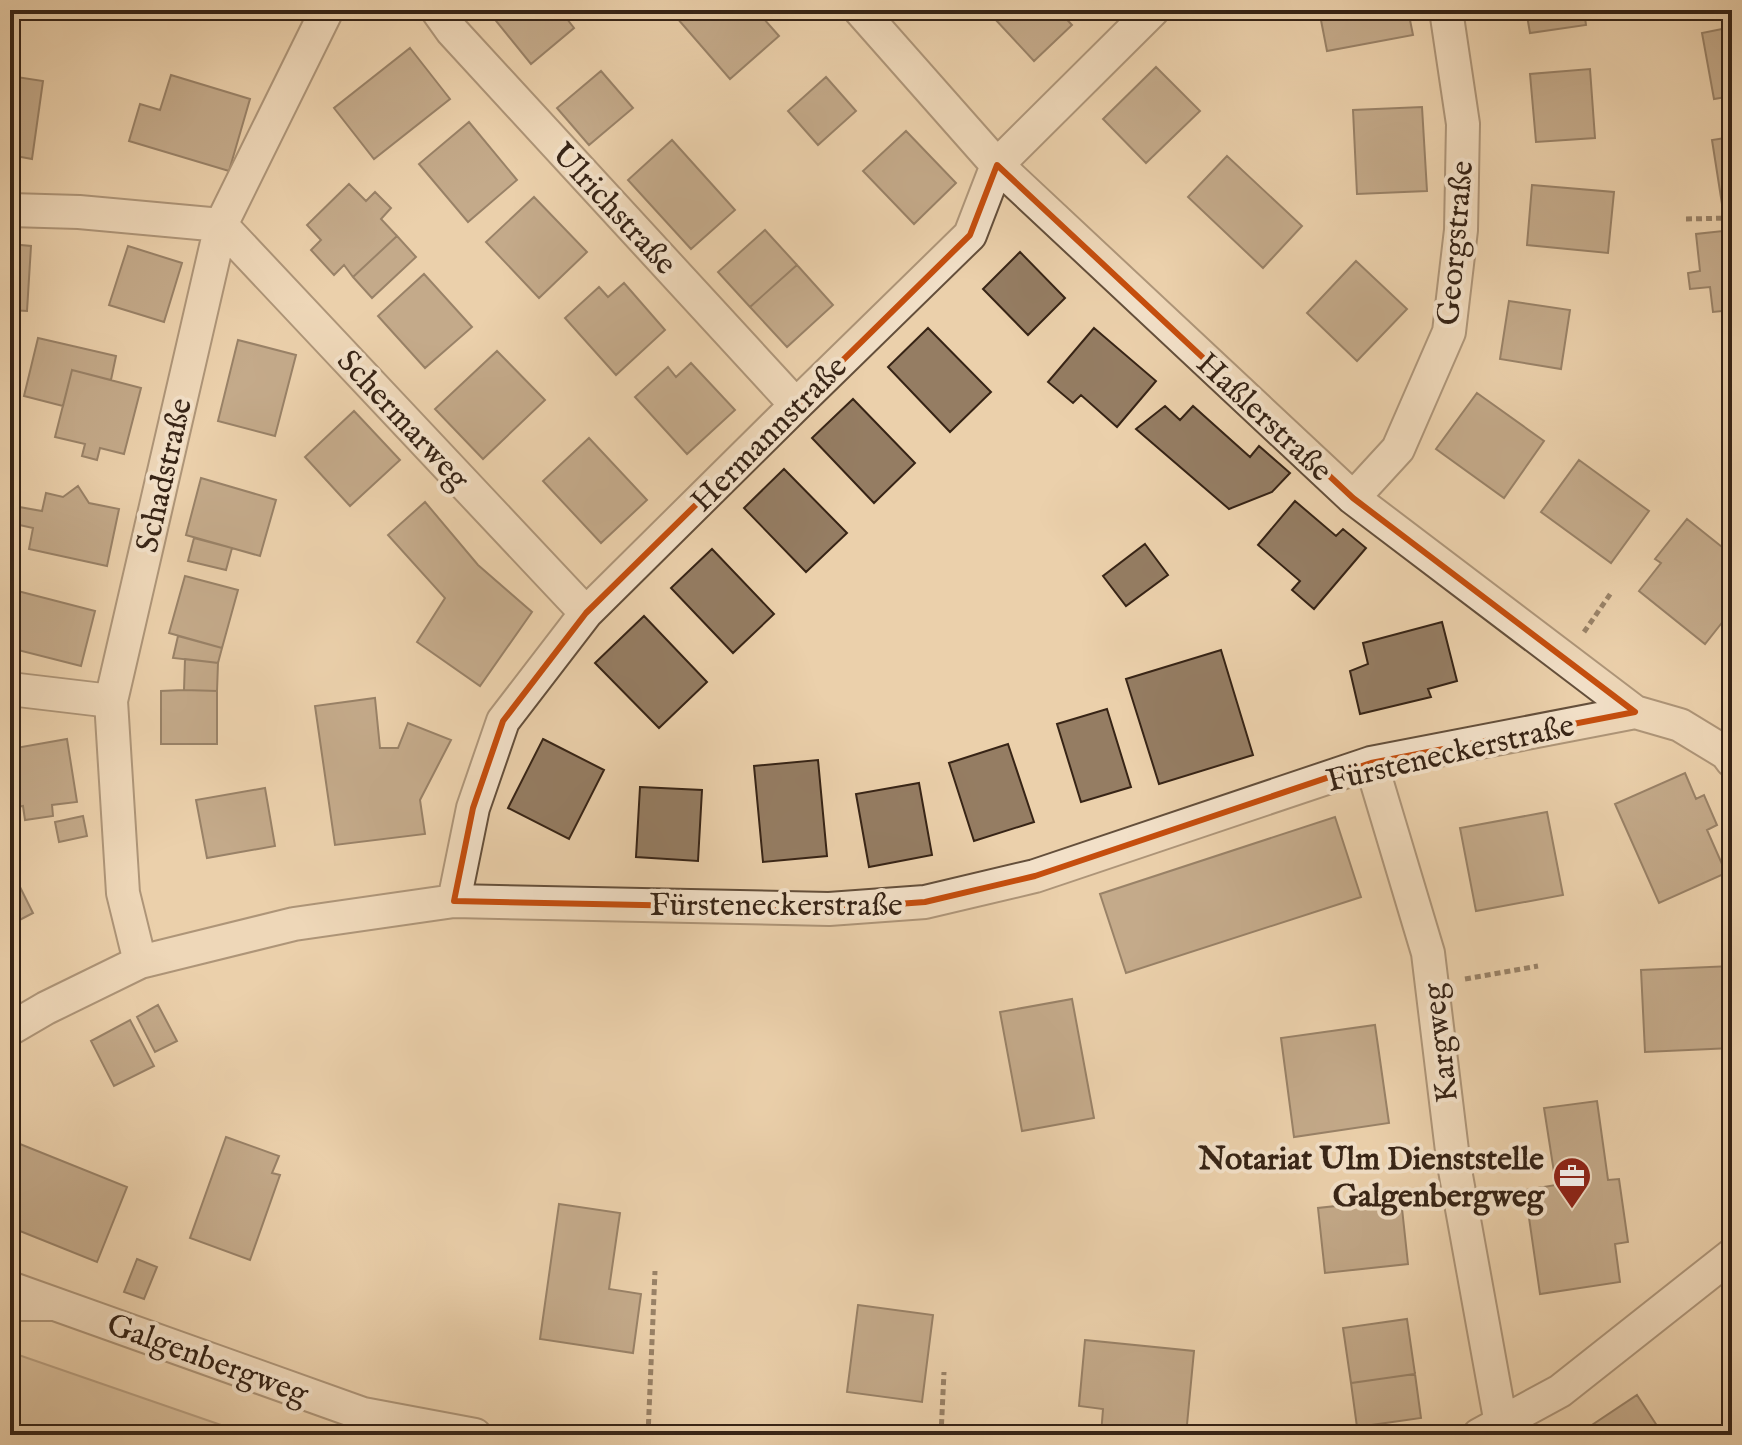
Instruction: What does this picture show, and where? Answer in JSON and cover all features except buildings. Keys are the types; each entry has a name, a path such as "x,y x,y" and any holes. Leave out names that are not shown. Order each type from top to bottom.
{"street":[{"name":"Schadstraße","path":"140,962 123,893 111,701 221,225 327,10"},
{"name":"Ulrichstraße","path":"437,10 452,31 796,405"},
{"name":"Haßlerstraße","path":"860,10 997,165 1353,498 1635,712 1680,725 1730,753"},
{"name":"Hermannstraße","path":"454,901 473,808 503,721 586,613 970,235 997,165 1153,10"},
{"name":"Georgstraße","path":"1353,498 1398,449 1449,332 1461,230 1463,124 1446,10"},
{"path":"10,210 79,212 221,225"},
{"name":"Schermarweg","path":"221,225 586,613"},
{"path":"10,689 111,701"},
{"name":"Fürsteneckerstraße","path":"10,1029 140,962 294,924 454,901 829,909 925,902 1035,876 1371,763 1635,712"},
{"name":"Kargweg","path":"1371,763 1428,953 1490,1429"},
{"path":"1490,1429 1560,1391 1732,1255"},
{"name":"Galgenbergweg","path":"10,1288 363,1414 475,1435"}],"lane":[{"name":"Galgenbergweg","path":"10,1312 81,1312"}],"path":[{"path":"1686,219 1732,218"},
{"path":"1566,660 1611,593"},
{"path":"1724,889 1732,886"},
{"path":"1433,985 1538,966"},
{"path":"648,1435 655,1271"},
{"path":"941,1435 944,1372"}],"highlighted area":[{"path":"997,165 1353,498 1635,712 1371,763 1035,876 925,902 829,909 454,901 473,808 503,721 586,613 970,235"}],"shaded area":[{"path":"10,1352 250,1435 10,1435"}],"place":[{"name":"Notariat Ulm Dienststelle Galgenbergweg","path":"1572,1210"}]}
